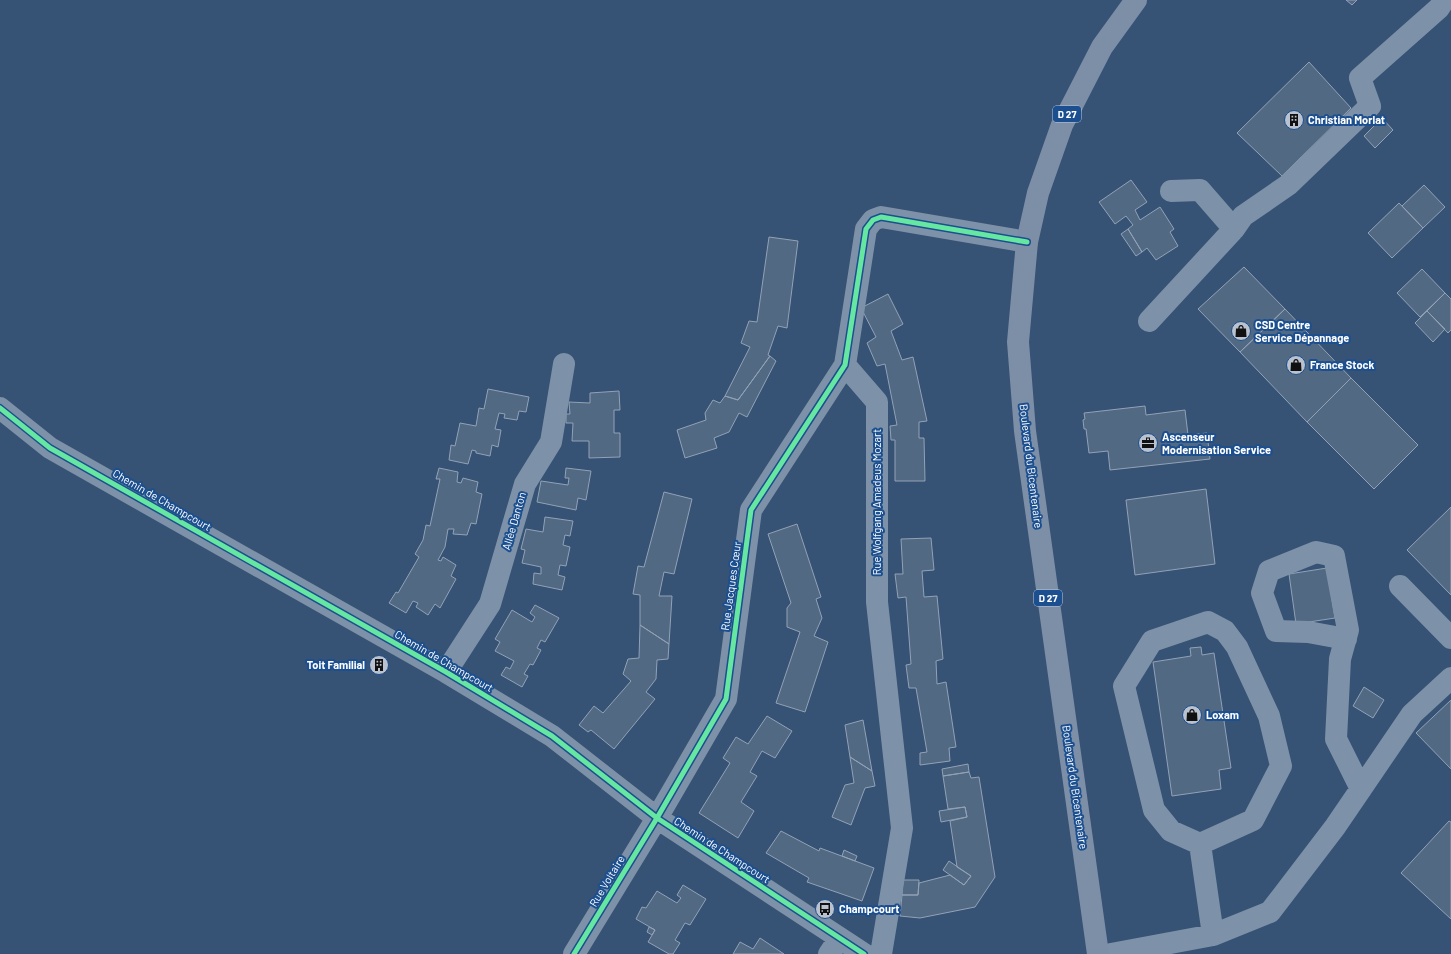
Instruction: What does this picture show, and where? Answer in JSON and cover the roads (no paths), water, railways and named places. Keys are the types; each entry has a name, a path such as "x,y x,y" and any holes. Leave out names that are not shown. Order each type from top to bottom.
{"main road":[{"name":"Boulevard du Bicentenaire","path":"1098,954 1025,431 1018,342 1027,242 1038,193 1062,125 1102,47 1136,0"}],"street":[{"path":"1149,321 1234,229 1243,216 1288,185 1370,106 1360,78 1438,8 1444,0"},
{"path":"1171,191 1200,190 1234,229"},
{"path":"845,365 866,229 873,220 881,217 1027,242"},
{"name":"Allée Danton","path":"446,672 490,604 525,484 551,442 564,364"},
{"name":"Rue Jacques Cœur","path":"657,818 726,699 751,510 845,365"},
{"name":"Rue Wolfgang Amadeus Mozart","path":"845,365 877,402 877,602 902,828 881,954"},
{"name":"Chemin de Champcourt","path":"0,408 50,448 446,672 552,736 657,818 834,946 864,954"},
{"path":"1346,638 1308,632 1276,631 1262,593 1269,571 1316,552 1334,556 1348,630 1346,638 1340,659 1336,739 1361,789"},
{"path":"1400,586 1451,638"},
{"path":"1208,622 1225,631 1237,647 1269,716 1281,766 1253,820 1200,844 1170,830 1154,810 1124,686 1152,641 1208,622"},
{"path":"1111,954 1213,935 1270,912 1336,827 1412,714 1451,678"},
{"name":"Rue Voltaire","path":"574,954 657,818"},
{"path":"1200,844 1213,935"}],"place":[{"name":"Christian Morlat","path":"1294,120"},
{"name":"CSD Centre Service Dépannage","path":"1241,331"},
{"name":"France Stock","path":"1296,365"},
{"name":"Ascenseur Modernisation Service","path":"1148,443"},
{"name":"Toit Familial","path":"379,665"},
{"name":"Loxam","path":"1192,715"},
{"name":"Champcourt","path":"825,909"}]}
